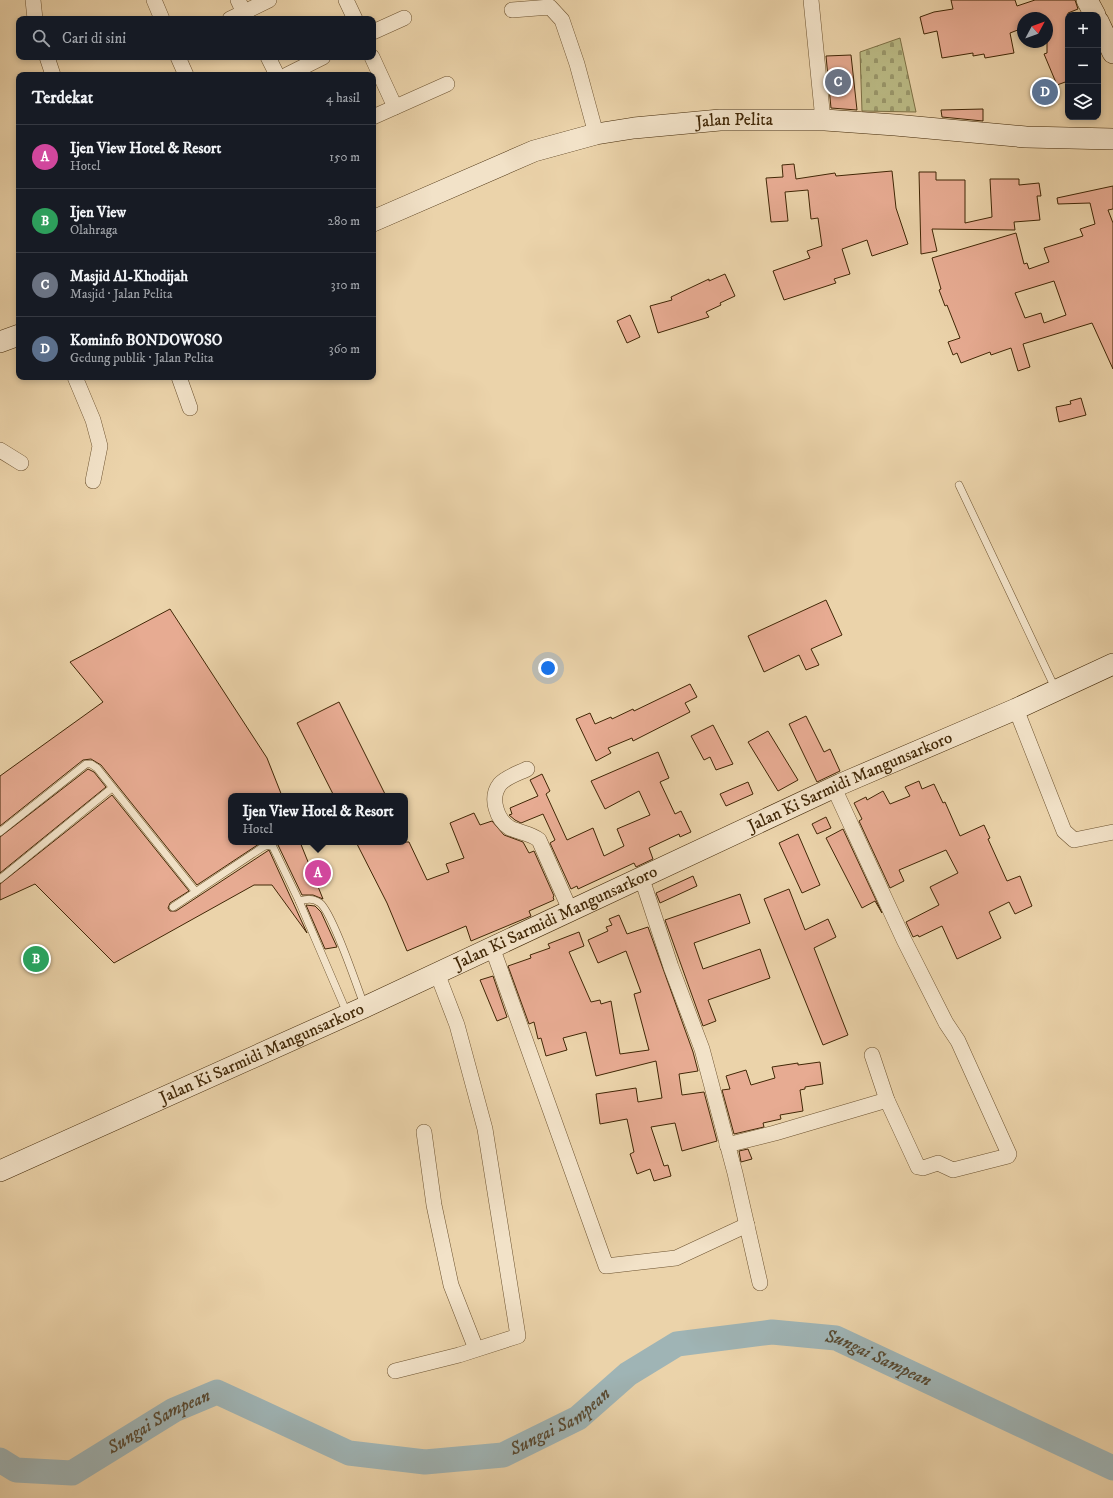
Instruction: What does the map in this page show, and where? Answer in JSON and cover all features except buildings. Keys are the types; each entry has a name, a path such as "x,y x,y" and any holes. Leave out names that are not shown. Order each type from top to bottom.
{"main road":[{"path":"1087,0 1093,12"},
{"path":"1101,27 1113,53"},
{"name":"Jalan Pelita","path":"376,221 534,151 596,134 720,120 823,120 1026,137 1113,139"},
{"path":"0,342 16,336"},
{"name":"Jalan Ki Sarmidi Mangunsarkoro","path":"0,1171 225,1068 356,1011 642,879 834,788 1016,709 1113,664"}],"street":[{"path":"33,0 35,16"},
{"path":"154,0 161,16"},
{"path":"234,16 243,10 269,0"},
{"path":"346,0 354,16"},
{"path":"811,0 823,120"},
{"path":"512,10 550,7 562,20 577,64 596,134"},
{"path":"376,31 404,18"},
{"path":"48,60 51,72"},
{"path":"179,60 185,72"},
{"path":"270,60 276,72"},
{"path":"293,72 317,60"},
{"path":"373,60 395,107"},
{"path":"376,116 447,84"},
{"path":"76,380 94,420 100,446 93,481"},
{"path":"180,380 190,408"},
{"path":"0,450 21,463"},
{"path":"1016,709 1064,830 1074,840 1113,832"},
{"path":"527,769 500,784 495,794 498,813 502,821 510,828 532,834 539,840 571,912"},
{"path":"834,788 904,940 946,1023 958,1041 1009,1156 961,1169 949,1169 938,1163 923,1168 918,1167 887,1100 872,1055"},
{"path":"642,879 671,967 702,1049 747,1225 760,1283"},
{"path":"492,947 606,1266 676,1258 747,1225"},
{"path":"395,1371 518,1336 485,1129 457,1025 437,973"},
{"path":"727,1145 775,1133 887,1100"},
{"path":"424,1132 434,1205 451,1285 476,1349"}],"lane":[{"path":"959,486 1056,691"},
{"path":"0,832 86,764 91,764 97,768 196,892"},
{"path":"0,879 112,788"},
{"path":"173,907 269,845 273,847 277,852 299,901 356,1011"},
{"path":"299,901 308,899 316,900 328,912 356,1011"}],"green space":[{"path":"900,38 916,112 862,111 860,52"}],"waterway":[{"name":"Sungai Sampean","path":"0,1460 16,1470 72,1473 174,1410 217,1392 349,1453 425,1462 503,1455 578,1418 628,1374 677,1344 772,1332 836,1338 1113,1468"}],"place":[{"name":"Masjid Al-Khodijah","path":"838,82"},
{"name":"Kominfo BONDOWOSO","path":"1045,92"},
{"name":"Ijen View Hotel & Resort","path":"318,873"},
{"name":"Ijen View","path":"36,959"}]}
